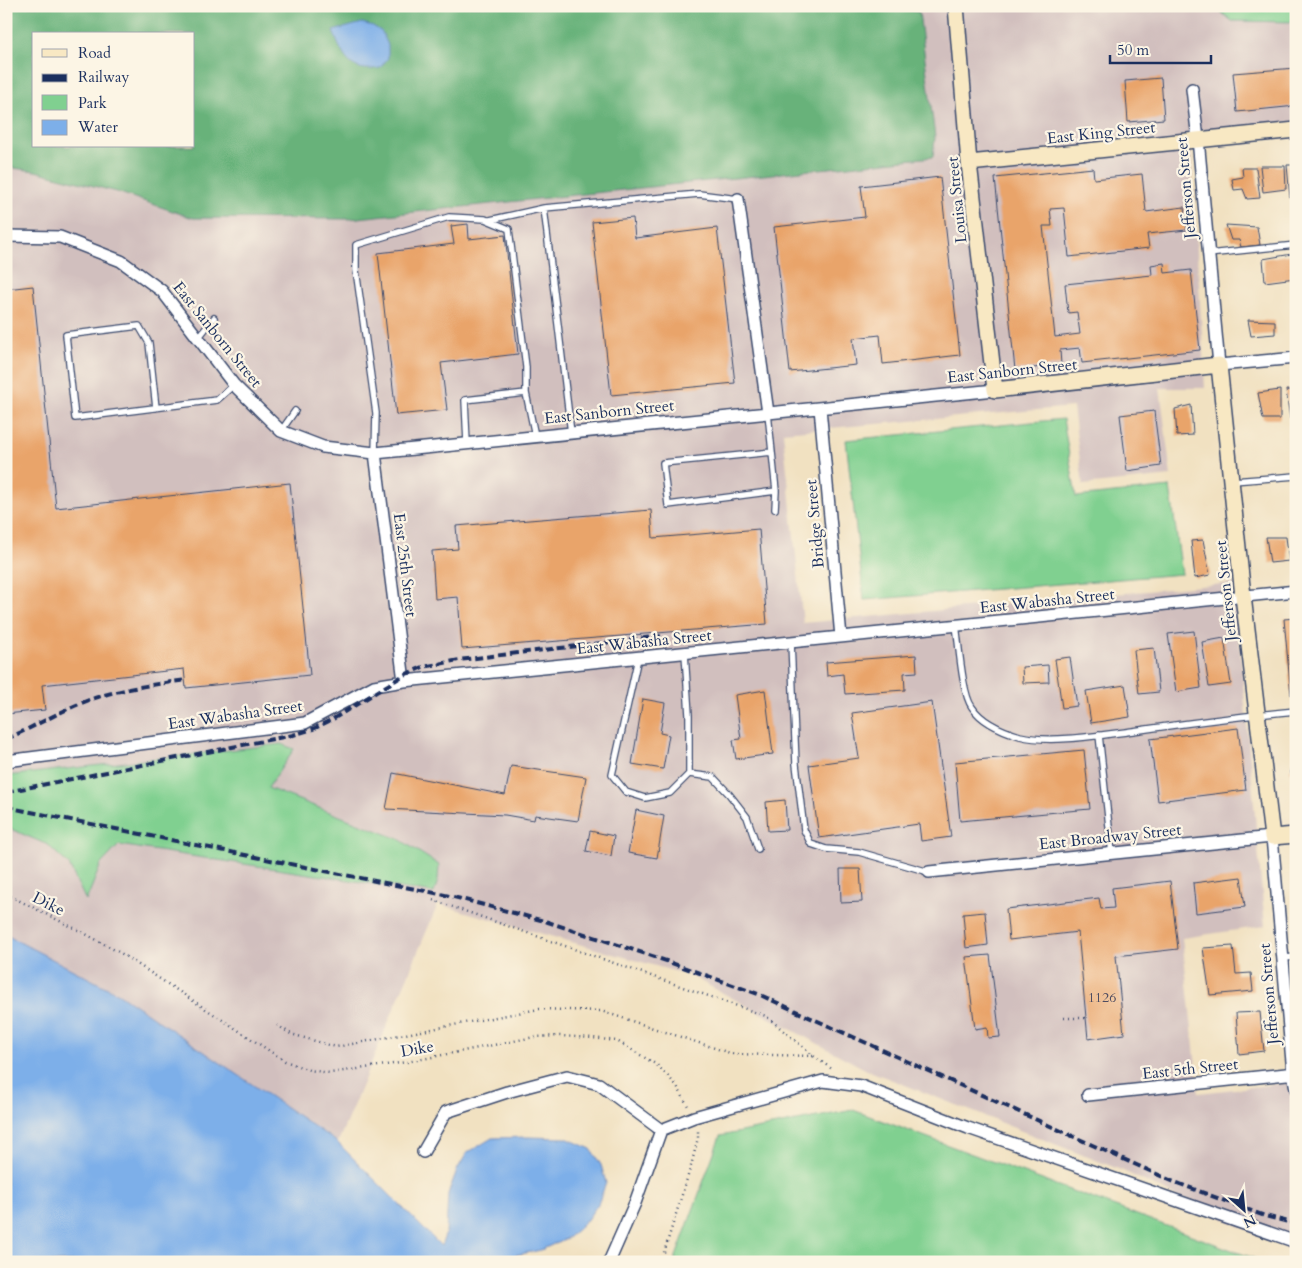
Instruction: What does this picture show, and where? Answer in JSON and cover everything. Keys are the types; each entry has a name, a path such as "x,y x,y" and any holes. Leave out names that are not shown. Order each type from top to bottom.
{"street":[{"name":"Louisa Street","path":"956,6 969,163 994,390"},
{"name":"Jefferson Street","path":"1192,90 1218,365 1272,837 1296,1089"},
{"name":"East King Street","path":"969,163 1296,130"},
{"path":"738,199 768,413"},
{"name":"East Sanborn Street","path":"6,236 60,237 121,261 162,292 199,337 234,385 281,431 322,447 375,453 1296,358"},
{"name":"Bridge Street","path":"820,408 841,637"},
{"name":"East 25th Street","path":"375,453 404,681"},
{"name":"East Wabasha Street","path":"6,761 306,723 374,686 404,681 1296,591"},
{"name":"East Broadway Street","path":"929,872 1296,834"},
{"name":"East 5th Street","path":"1088,1095 1294,1073"},
{"path":"423,1152 446,1112 507,1092 568,1076 599,1084 661,1130"},
{"path":"609,1262 635,1204 661,1130 694,1117 823,1081 861,1086 968,1128 1296,1242"}],"lane":[{"path":"489,220 544,208 699,194 738,199"},
{"path":"544,208 572,433"},
{"path":"375,453 376,413 356,270 356,245 449,217 485,219 509,229 526,367 526,394 535,436"},
{"path":"1208,254 1296,245"},
{"path":"199,337 214,318"},
{"path":"156,408 149,343 138,326 66,335 75,418 156,408 217,400 234,385"},
{"path":"466,443 465,400 526,394"},
{"path":"281,431 295,411"},
{"path":"768,413 776,491 775,509"},
{"path":"772,452 663,463 668,505 776,491"},
{"path":"1231,481 1296,476"},
{"path":"956,625 962,673 970,705 980,718 1021,736 1044,738 1099,735 1257,714 1296,711"},
{"path":"791,642 796,764 804,830 811,844 826,849 859,852 929,872"},
{"path":"638,658 612,774 626,792 645,798 670,792 689,774 689,715 685,653"},
{"path":"1099,735 1112,854"},
{"path":"689,774 712,777 729,794 747,817 758,849"},
{"path":"1283,958 1296,957"}],"path":[{"name":"Dike","path":"6,894 122,954 278,1056 309,1070 330,1073 407,1062 534,1037 560,1036 617,1041 656,1065 682,1092 698,1127 698,1138 691,1166 661,1262"},
{"path":"433,900 766,1016 813,1056 832,1069"},
{"path":"277,1025 291,1034 336,1048 539,1009 601,1011 733,1054 813,1056"},
{"path":"1064,1018 1086,1018"}],"shaded area":[{"path":"6,6 1296,6 1296,121 1190,132 1205,388 1160,388 1171,476 1083,485 1073,407 783,432 803,623 1234,583 1265,926 1182,938 1199,1093 1296,1082 1296,1253 1121,1170 867,1070 691,976 438,904 338,1142 119,994 6,935"}],"green space":[{"path":"6,6 887,6 919,12 935,137 933,157 349,219 193,218 117,192 35,171 6,167"},
{"path":"1233,6 1296,6 1296,22 1232,21 1216,8"},
{"path":"1063,419 1076,497 1170,487 1182,574 864,600 846,440"},
{"path":"281,744 294,749 268,788 399,839 439,865 438,880 434,893 119,845 101,864 86,901 69,865 48,845 6,827 6,776"},
{"path":"853,1110 1264,1262 674,1262 720,1136"}],"water":[{"path":"362,23 373,26 382,32 388,45 388,58 380,68 369,69 354,66 344,55 333,31"},
{"path":"6,935 119,994 337,1142 441,1246 446,1233 448,1194 457,1170 467,1153 492,1138 566,1138 591,1149 601,1165 606,1183 598,1204 586,1221 569,1237 541,1250 516,1255 512,1262 6,1262"}],"building":[{"path":"1296,68 1296,106 1237,112 1233,73"},
{"path":"1161,78 1164,119 1128,122 1125,81"},
{"path":"1287,165 1296,165 1296,198 1290,198"},
{"path":"1260,166 1285,166 1286,189 1263,192"},
{"path":"1093,168 1094,179 1142,174 1146,212 1184,207 1187,230 1147,234 1149,248 1069,257 1064,208 1050,209 1052,226 1043,226 1055,337 1080,334 1077,312 1068,313 1065,284 1152,275 1151,265 1164,263 1165,273 1191,270 1200,350 1082,363 1080,348 1060,350 1061,365 1015,370 995,178"},
{"path":"1242,168 1256,168 1260,198 1247,199 1243,189 1234,190 1232,179 1243,177"},
{"path":"940,177 960,355 883,364 880,335 853,338 856,365 790,372 774,227 865,217 861,186"},
{"path":"633,218 635,238 717,228 735,383 611,395 592,222"},
{"path":"468,224 469,239 505,235 518,354 441,363 447,410 396,415 378,253 454,244 451,226"},
{"path":"1226,225 1257,227 1260,245 1241,247 1239,240 1231,240"},
{"path":"1292,254 1295,278 1265,282 1263,259"},
{"path":"33,286 56,508 290,483 310,675 186,688 184,669 42,685 45,710 6,714 6,289"},
{"path":"1248,320 1275,321 1275,334 1251,336"},
{"path":"1280,390 1280,419 1263,419 1258,393"},
{"path":"1286,390 1296,391 1296,418 1290,419"},
{"path":"1191,405 1193,435 1177,436 1175,409"},
{"path":"1154,411 1161,466 1127,471 1120,415"},
{"path":"651,510 653,538 759,529 767,624 462,649 458,597 435,599 432,551 458,549 456,526"},
{"path":"1266,537 1286,537 1289,561 1270,563"},
{"path":"1203,540 1210,575 1195,578 1191,541"},
{"path":"1296,618 1296,694 1291,695 1284,619"},
{"path":"1194,631 1201,688 1176,692 1168,634"},
{"path":"1224,638 1231,684 1209,687 1202,642"},
{"path":"1154,648 1159,692 1139,694 1134,650"},
{"path":"916,655 917,672 904,673 905,690 845,694 843,674 827,676 826,662"},
{"path":"1070,657 1077,706 1062,708 1055,659"},
{"path":"1048,665 1049,682 1023,683 1022,667"},
{"path":"1125,685 1130,717 1091,723 1086,691"},
{"path":"765,690 773,754 736,759 733,740 741,739 735,695"},
{"path":"643,699 665,703 660,733 669,735 663,769 632,764"},
{"path":"932,702 951,837 921,841 919,824 819,838 809,765 859,758 852,713"},
{"path":"1238,728 1246,790 1158,801 1150,739"},
{"path":"1084,750 1090,809 960,821 955,762"},
{"path":"511,766 586,777 578,821 535,815 534,820 505,815 386,809 393,773 505,795"},
{"path":"1296,768 1296,794 1295,794 1290,769"},
{"path":"785,800 787,830 768,831 766,802"},
{"path":"636,810 664,816 657,858 628,853"},
{"path":"590,831 614,836 611,856 586,851"},
{"path":"840,869 860,869 862,902 841,903"},
{"path":"1241,877 1245,907 1196,913 1193,883"},
{"path":"1170,881 1178,949 1116,956 1124,1034 1088,1039 1078,932 1009,940 1006,909 1099,898 1101,909 1114,908 1112,888"},
{"path":"985,912 988,945 966,948 963,914"},
{"path":"1233,946 1236,974 1251,973 1253,991 1210,995 1203,948"},
{"path":"990,955 1000,1037 988,1038 987,1027 975,1029 966,957"},
{"path":"1260,1012 1264,1051 1239,1054 1236,1013"}],"railway":[{"path":"6,792 293,735 313,729 333,719 404,675 423,667 459,660 662,636"},
{"path":"6,739 74,706 98,697 131,689 186,680"},
{"path":"6,807 450,896 548,922 655,957 758,994 1172,1181 1265,1216 1296,1224"}]}
